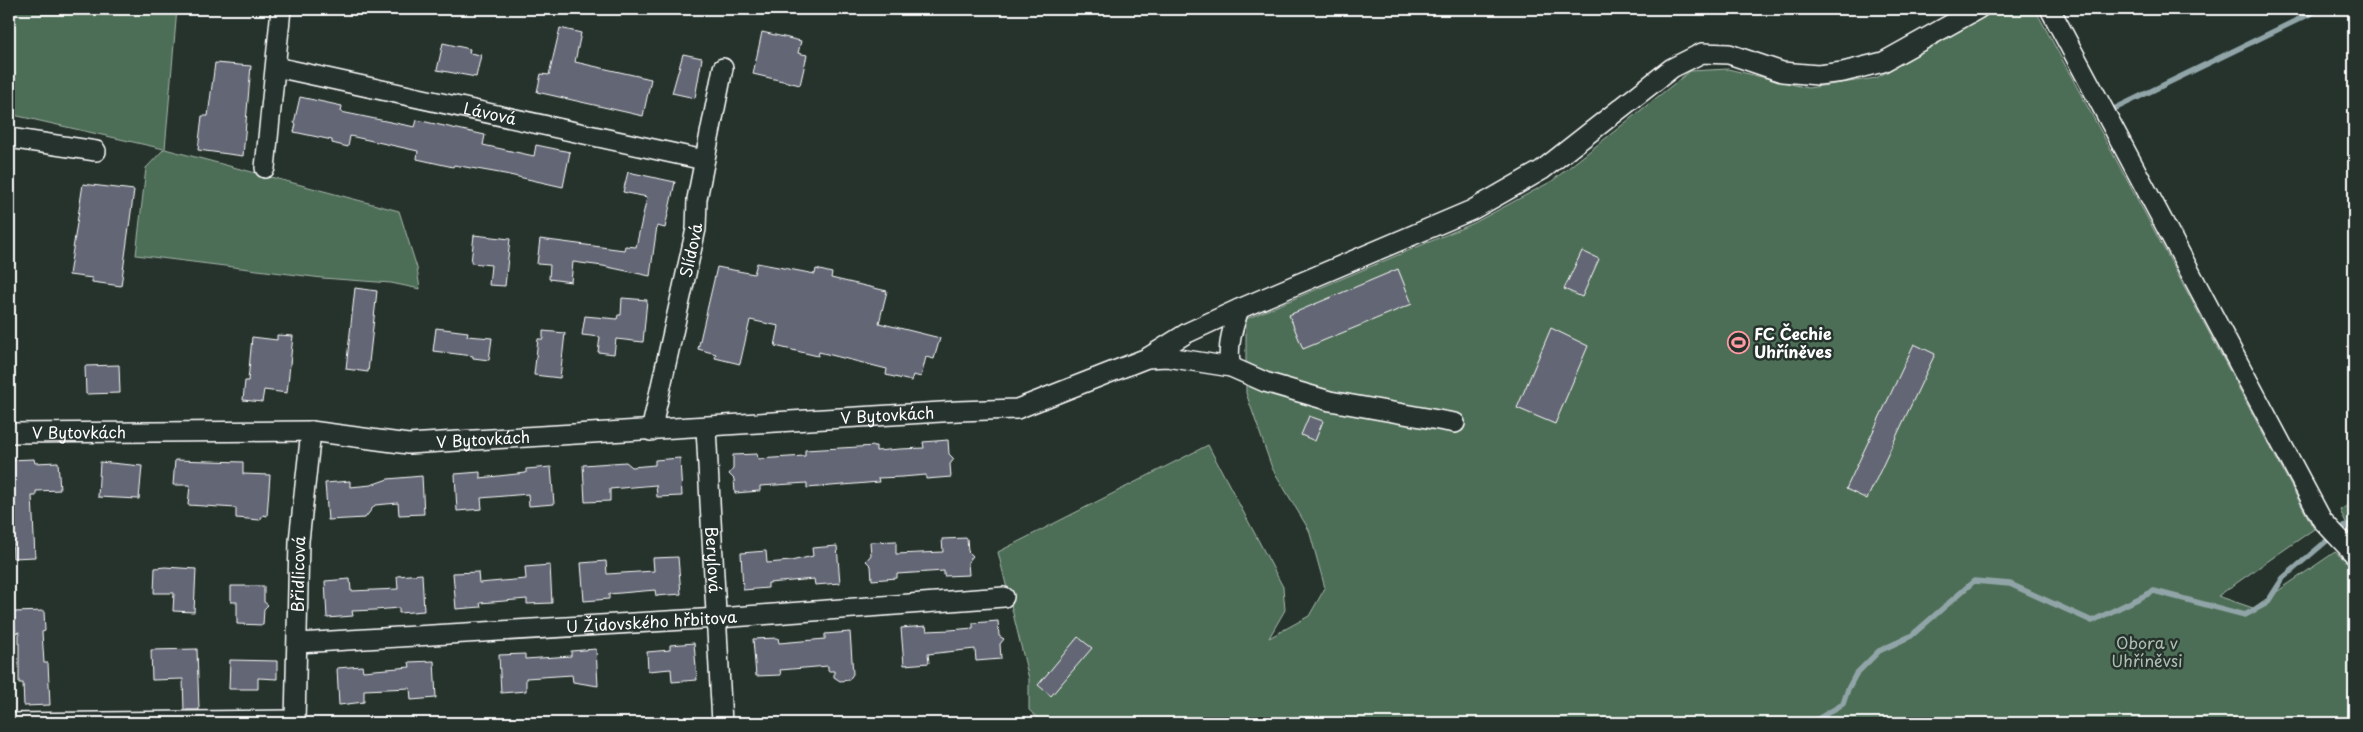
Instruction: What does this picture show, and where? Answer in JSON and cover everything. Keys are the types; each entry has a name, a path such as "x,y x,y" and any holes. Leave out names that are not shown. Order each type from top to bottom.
{"street":[{"path":"265,168 281,9"},
{"path":"1147,358 1187,333 1239,309 1472,210 1542,170 1672,68 1702,53 1729,54 1782,72 1818,75 1843,72 1883,62 1978,9"},
{"path":"2050,9 2322,520 2348,548"},
{"name":"Lávová","path":"276,67 704,160"},
{"name":"Slídová","path":"651,431 696,229 697,199 723,68"},
{"path":"9,138 96,150"},
{"path":"1231,368 1229,359 1232,331 1239,309"},
{"path":"1147,358 1167,357 1231,368 1265,382 1330,401 1455,423"},
{"name":"V Bytovkách","path":"9,433 311,431 408,444 1017,409 1147,358"},
{"name":"Berylová","path":"706,428 718,618 722,723"},
{"name":"Břidlicová","path":"295,721 299,541 311,431"},
{"name":"U Židovského hřbitova","path":"298,643 718,618 1004,597"},
{"path":"9,723 295,721"}],"green space":[{"path":"9,9 177,9 165,149 399,211 417,268 420,289 391,283 322,278 136,255 146,168 164,149 9,114"},
{"name":"Obora v Uhříněvsi","path":"1999,9 2035,9 2233,377 2237,377 2237,385 2314,529 2218,596 2253,608 2335,552 2354,567 2354,723 1058,723 1055,721 1053,723 1043,723 1029,710 1029,679 998,552 1208,445 1283,587 1285,610 1269,638 1309,616 1325,588 1309,530 1272,468 1246,393 1246,319 1474,223 1552,181 1690,71 1728,69 1808,88 1876,78"},
{"path":"2354,501 2354,531 2347,526 2340,510"}],"building":[{"path":"560,28 581,33 575,62 651,79 643,116 537,92 541,74 549,75"},
{"path":"762,32 801,41 798,53 807,55 800,85 753,74"},
{"path":"443,43 470,49 469,53 481,55 476,77 437,70"},
{"path":"683,54 702,58 695,98 672,93"},
{"path":"215,63 251,66 243,156 198,150 202,116 208,116"},
{"path":"300,97 342,106 341,112 415,127 417,120 485,135 483,145 534,156 536,145 570,152 563,187 505,174 454,165 453,167 417,159 418,151 350,136 348,147 332,143 332,140 294,132 296,124 294,123"},
{"path":"628,172 675,182 665,228 657,226 650,276 573,262 571,282 549,279 550,265 537,264 540,239 624,250 625,246 636,247 647,197 623,192"},
{"path":"83,184 134,190 121,286 92,282 92,278 69,275"},
{"path":"474,235 510,239 505,286 489,285 491,265 471,263"},
{"path":"1582,251 1599,259 1582,297 1564,289"},
{"path":"757,263 815,274 816,269 832,273 831,278 887,291 879,323 940,338 934,359 926,357 921,377 913,375 911,381 886,375 887,369 819,352 818,356 775,346 779,326 750,320 740,364 715,358 716,354 698,349 717,267 754,274"},
{"path":"1398,269 1412,304 1303,349 1289,315"},
{"path":"355,288 377,291 368,372 346,369"},
{"path":"622,298 647,300 643,342 616,339 614,354 598,352 600,337 582,335 585,316 617,319 618,315 621,315"},
{"path":"436,328 468,332 467,336 492,338 489,360 433,351"},
{"path":"1551,328 1588,346 1555,424 1517,408"},
{"path":"543,331 565,333 560,378 534,375 538,339 543,339"},
{"path":"277,335 293,336 287,393 264,390 262,402 243,400 245,381 248,381 252,337 277,340"},
{"path":"1914,344 1935,354 1867,499 1846,489"},
{"path":"119,365 120,393 86,394 85,366"},
{"path":"1309,416 1323,421 1315,441 1301,435"},
{"path":"948,440 949,454 954,459 950,464 951,477 926,479 926,475 878,478 879,482 807,488 807,483 760,486 760,491 735,493 734,479 729,474 733,469 733,455 757,454 758,459 805,456 805,450 876,446 876,451 924,448 923,442"},
{"path":"680,458 682,496 657,497 656,485 610,489 610,501 585,502 583,465 626,462 632,467 655,465 655,460"},
{"path":"34,459 35,463 58,462 60,490 36,491 36,496 32,496 35,557 13,558 9,460"},
{"path":"175,460 243,462 243,474 270,475 267,516 263,515 260,520 236,518 236,508 188,505 190,485 173,485"},
{"path":"100,462 142,466 139,499 98,497"},
{"path":"551,467 554,504 529,506 528,494 481,498 482,509 457,511 455,474 480,472 480,478 526,473 526,469"},
{"path":"422,476 424,514 399,515 398,503 375,505 365,518 328,520 325,483 350,481 350,487 371,485 388,479"},
{"path":"967,538 968,551 973,556 968,562 969,575 944,576 944,571 897,574 897,578 872,580 871,566 866,561 871,555 870,542 896,541 896,554 943,552 942,539"},
{"path":"837,546 840,583 815,585 814,579 768,583 768,588 743,590 741,553 766,551 767,563 791,561 813,556 812,548"},
{"path":"678,557 681,594 656,596 655,590 609,594 609,599 584,601 581,563 606,561 607,574 654,571 653,558"},
{"path":"550,565 552,603 527,604 527,599 480,603 481,607 456,609 453,573 478,572 479,583 526,579 525,567"},
{"path":"155,568 196,569 194,612 173,611 174,593 154,593"},
{"path":"422,574 424,611 399,613 399,608 352,611 353,616 327,618 325,581 350,579 351,591 398,589 397,576"},
{"path":"231,586 264,586 264,602 268,605 264,609 263,625 237,624 237,602 231,602"},
{"path":"44,611 45,631 42,632 44,663 48,663 50,705 24,706 23,683 19,683 19,632 15,633 14,612"},
{"path":"998,621 999,636 1004,639 1000,644 1001,659 976,661 975,649 928,654 929,663 904,665 901,628 926,626 927,631 950,630 973,628 973,623"},
{"path":"850,632 853,674 849,680 840,681 834,677 834,671 828,671 828,666 780,670 781,675 756,676 753,639 778,638 779,643 825,639 825,634"},
{"path":"1078,637 1092,648 1051,696 1038,685"},
{"path":"694,643 697,680 672,682 671,669 648,671 647,652 670,650 670,645"},
{"path":"197,649 199,710 184,710 183,679 152,680 151,650"},
{"path":"596,649 598,686 573,682 572,675 526,678 526,691 501,693 499,655 525,654 525,659 571,656 571,651"},
{"path":"230,660 277,661 277,679 258,678 258,689 229,689"},
{"path":"434,661 436,698 411,700 410,688 364,690 364,702 339,705 337,668 362,666 363,671 410,667 409,662"}],"waterway":[{"path":"2116,108 2320,9"},
{"path":"1811,723 1843,704 1856,674 1879,651 1911,636 1974,581 2010,584 2092,621 2154,591 2245,615 2267,603 2283,578 2343,527 2354,525"}],"place":[{"name":"FC Čechie Uhříněves","path":"1738,343"}]}
